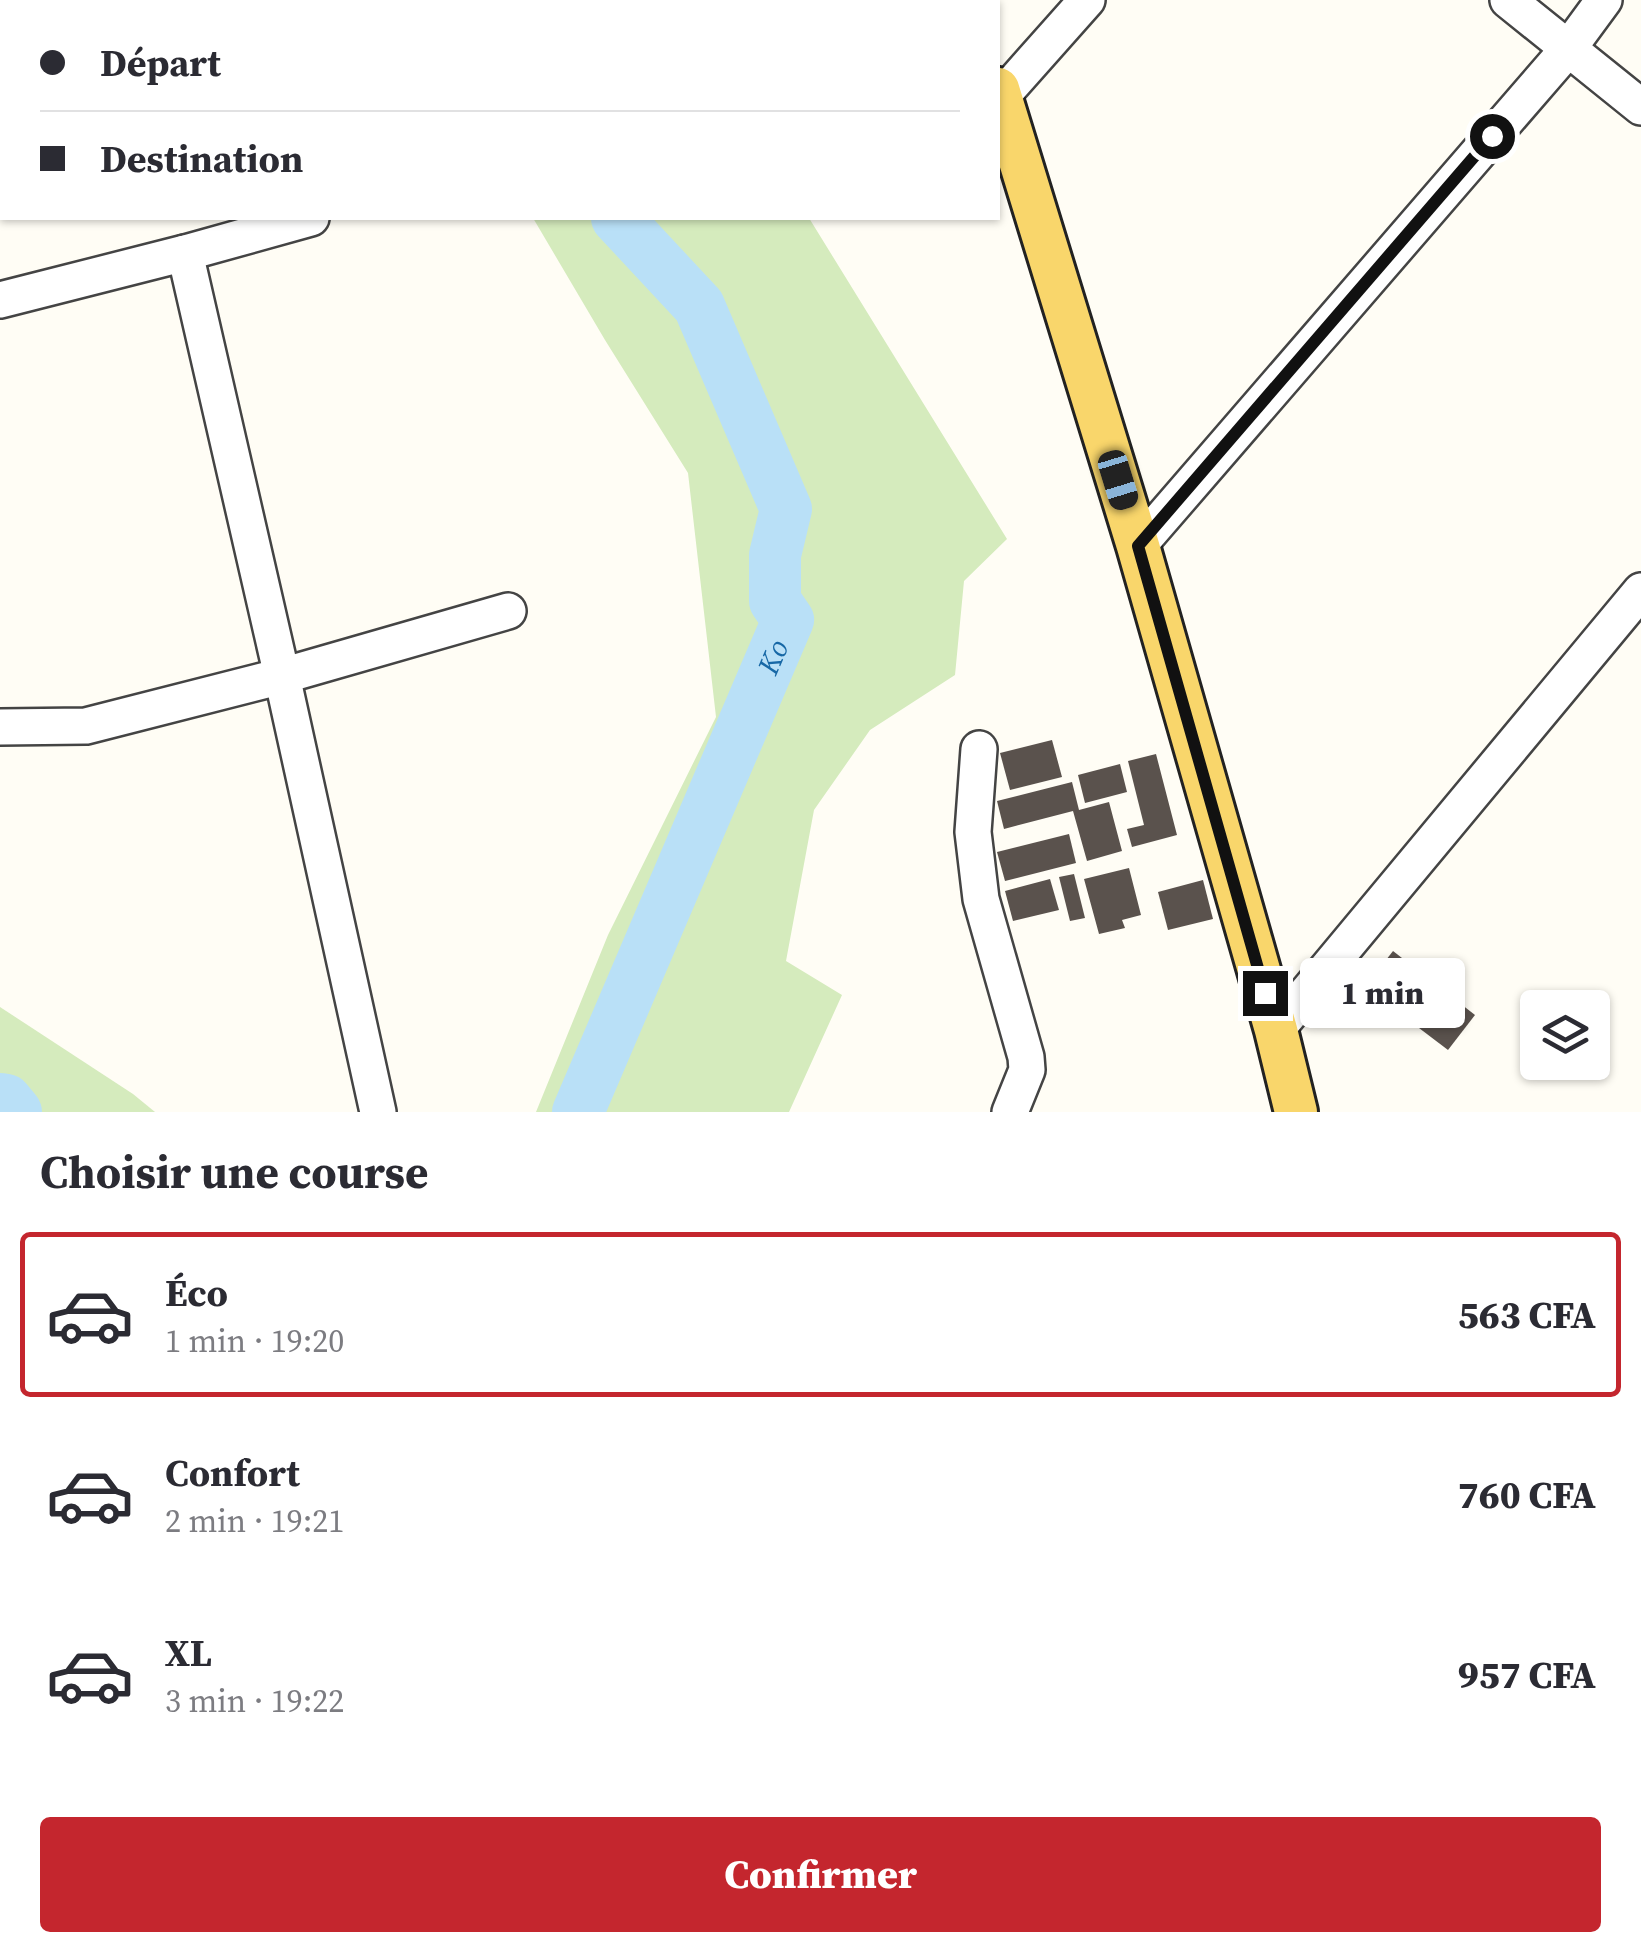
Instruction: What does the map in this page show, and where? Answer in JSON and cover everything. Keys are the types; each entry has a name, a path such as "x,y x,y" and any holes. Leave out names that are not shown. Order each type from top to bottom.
{"main road":[{"path":"1000,96 1138,546 1296,1112"}],"street":[{"path":"1000,92 1088,0"},
{"path":"1508,0 1641,107"},
{"path":"1138,546 1568,49 1604,0"},
{"path":"0,300 304,220"},
{"path":"185,253 378,1112"},
{"path":"1276,1030 1641,591"},
{"path":"0,727 86,726 508,612"},
{"path":"979,749 973,832 981,899 1026,1057 1027,1070 1010,1112"}],"green space":[{"path":"534,220 810,220 1007,539 964,581 955,675 870,730 814,810 786,961 842,995 789,1112 536,1112 608,935 716,717 688,473"},
{"path":"0,1007 133,1094 155,1112 0,1112"}],"building":[{"path":"1052,740 1062,777 1010,790 1000,753"},
{"path":"1156,754 1177,835 1132,847 1127,829 1144,825 1128,761"},
{"path":"1120,764 1127,792 1085,803 1078,775"},
{"path":"1072,782 1079,810 1109,802 1122,851 1087,861 1073,811 1004,829 997,801"},
{"path":"1069,834 1076,863 1005,881 997,852"},
{"path":"1129,868 1141,915 1122,920 1125,928 1099,934 1084,879"},
{"path":"1074,874 1085,918 1070,921 1059,877"},
{"path":"1050,879 1059,910 1013,921 1005,891"},
{"path":"1203,880 1213,919 1168,930 1158,892"},
{"path":"1393,951 1475,1015 1448,1050 1365,987"}],"waterway":[{"name":"Ko","path":"578,1112 788,620 775,601 775,555 786,509 699,306 619,220"},
{"name":"Ko","path":"0,1099 6,1100 16,1112"}],"route":[{"path":"1265,993 1138,546 1492,136"}]}
